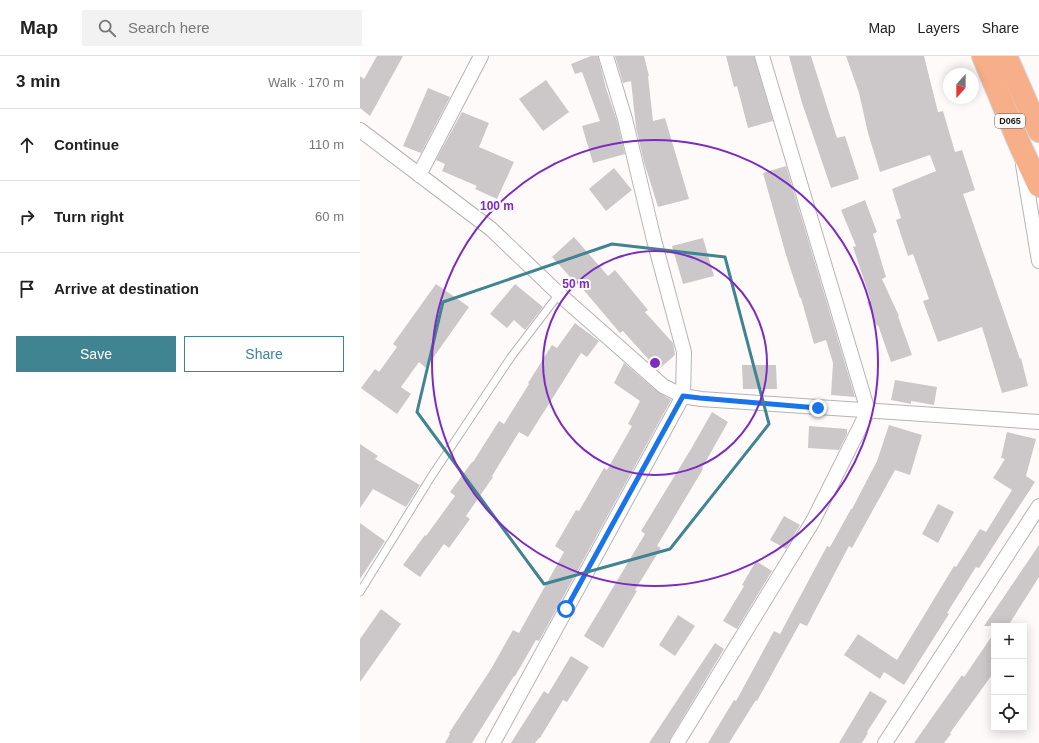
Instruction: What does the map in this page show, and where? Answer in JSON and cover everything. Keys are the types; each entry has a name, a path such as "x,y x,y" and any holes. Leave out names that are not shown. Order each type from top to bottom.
{"main road":[{"name":"D065","path":"983,56 1019,143 1039,186"},
{"name":"D065","path":"1006,56 1039,131"}],"street":[{"path":"419,175 481,56"},
{"path":"493,743 683,396 684,352 654,240 625,119 606,56"},
{"path":"677,743 813,521 868,411 762,56"},
{"path":"360,130 491,229 559,294 663,386 683,396 868,411 1039,422"},
{"path":"1019,143 1039,261"},
{"path":"885,743 1039,506"}],"lane":[{"path":"360,592 435,470 511,357 559,294"}],"highlighted area":[{"path":"612,244 725,257 769,424 670,549 544,584 417,412 443,302"}],"building":[{"path":"377,56 403,56 370,116 360,108 360,76 364,79"},
{"path":"591,56 598,56 625,154 593,163 582,126 600,121 582,72 575,74 571,64"},
{"path":"615,56 644,56 649,76 653,121 665,118 689,199 658,207 644,162 636,128 631,81 623,83"},
{"path":"726,56 754,56 773,121 748,128 737,86 734,87"},
{"path":"789,56 811,56 837,138 845,136 859,179 831,188 802,103"},
{"path":"846,56 924,56 938,112 943,111 955,152 962,150 975,190 963,194 1020,359 1021,358 1028,386 1002,393 982,327 938,342 923,301 929,299 913,254 908,256 896,220 901,218 892,189 936,171 930,155 880,172 868,133 859,93"},
{"path":"546,80 569,112 543,131 519,99"},
{"path":"428,88 450,97 421,153 403,146"},
{"path":"462,112 489,123 479,147 514,162 497,199 475,189 477,186 442,171 445,164 436,160"},
{"path":"786,166 855,397 831,395 833,363 826,340 814,344 801,298 786,255 763,173"},
{"path":"614,168 632,190 606,211 589,189"},
{"path":"865,200 877,232 873,234 886,277 882,279 899,316 912,355 891,362 878,325 877,326 867,302 871,301 853,247 856,246 841,210"},
{"path":"574,237 608,276 615,270 648,310 645,312 673,343 675,355 658,370 623,331 620,333 582,288 581,289 552,257"},
{"path":"703,238 714,276 683,284 672,246"},
{"path":"436,284 469,307 426,368 419,362 401,387 411,394 397,414 361,388 375,369 379,372 397,347 393,344"},
{"path":"515,284 543,307 525,330 514,320 507,328 490,314"},
{"path":"575,323 599,341 587,357 581,353 528,437 519,432 492,476 493,477 466,516 470,519 449,548 444,544 420,577 403,565 455,496 450,492 473,462 499,421 504,424 552,345 557,348"},
{"path":"624,363 658,392 671,400 539,641 536,640 472,743 445,743 450,734 449,733 491,669 513,630 519,633 564,552 555,546 576,510 579,511 604,468 607,470 632,426 628,424 640,401 614,383"},
{"path":"742,365 776,365 777,389 743,389"},
{"path":"895,380 937,387 934,405 911,401 911,404 891,400"},
{"path":"712,412 728,422 702,468 703,469 657,546 661,548 635,590 637,591 603,648 584,636 645,534 641,531"},
{"path":"889,425 922,435 910,475 895,470 852,548 849,546 807,626 800,623 757,701 756,700 729,743 708,743 734,700 736,701 774,631 780,634 827,546 830,547 852,509 877,461"},
{"path":"809,426 847,429 847,434 839,450 808,448"},
{"path":"1007,432 1036,439 1026,476 1035,482 979,568 976,567 947,613 949,614 904,685 884,672 880,679 844,655 858,634 897,660 954,566 956,567 980,529 986,532 1012,490 993,478 1005,459 1001,458"},
{"path":"360,444 378,456 375,459 420,485 406,507 373,489 360,508"},
{"path":"938,504 954,512 938,543 922,534"},
{"path":"784,516 800,525 786,549 770,540"},
{"path":"360,523 385,541 360,579"},
{"path":"1039,545 1039,577 1010,623 991,623 991,626 984,626"},
{"path":"756,561 772,571 737,629 723,621 744,586 742,585"},
{"path":"381,609 401,624 360,682 360,639"},
{"path":"678,615 695,626 675,656 659,645"},
{"path":"991,637 991,676 950,733 951,734 944,743 914,743 962,675 964,677"},
{"path":"715,643 724,649 669,743 649,743"},
{"path":"571,656 589,667 567,702 563,700 540,738 535,743 511,743 544,691 548,694"},
{"path":"870,691 887,701 867,732 868,733 862,743 839,743"}],"route":[{"path":"566,609 683,396 818,408"}]}
